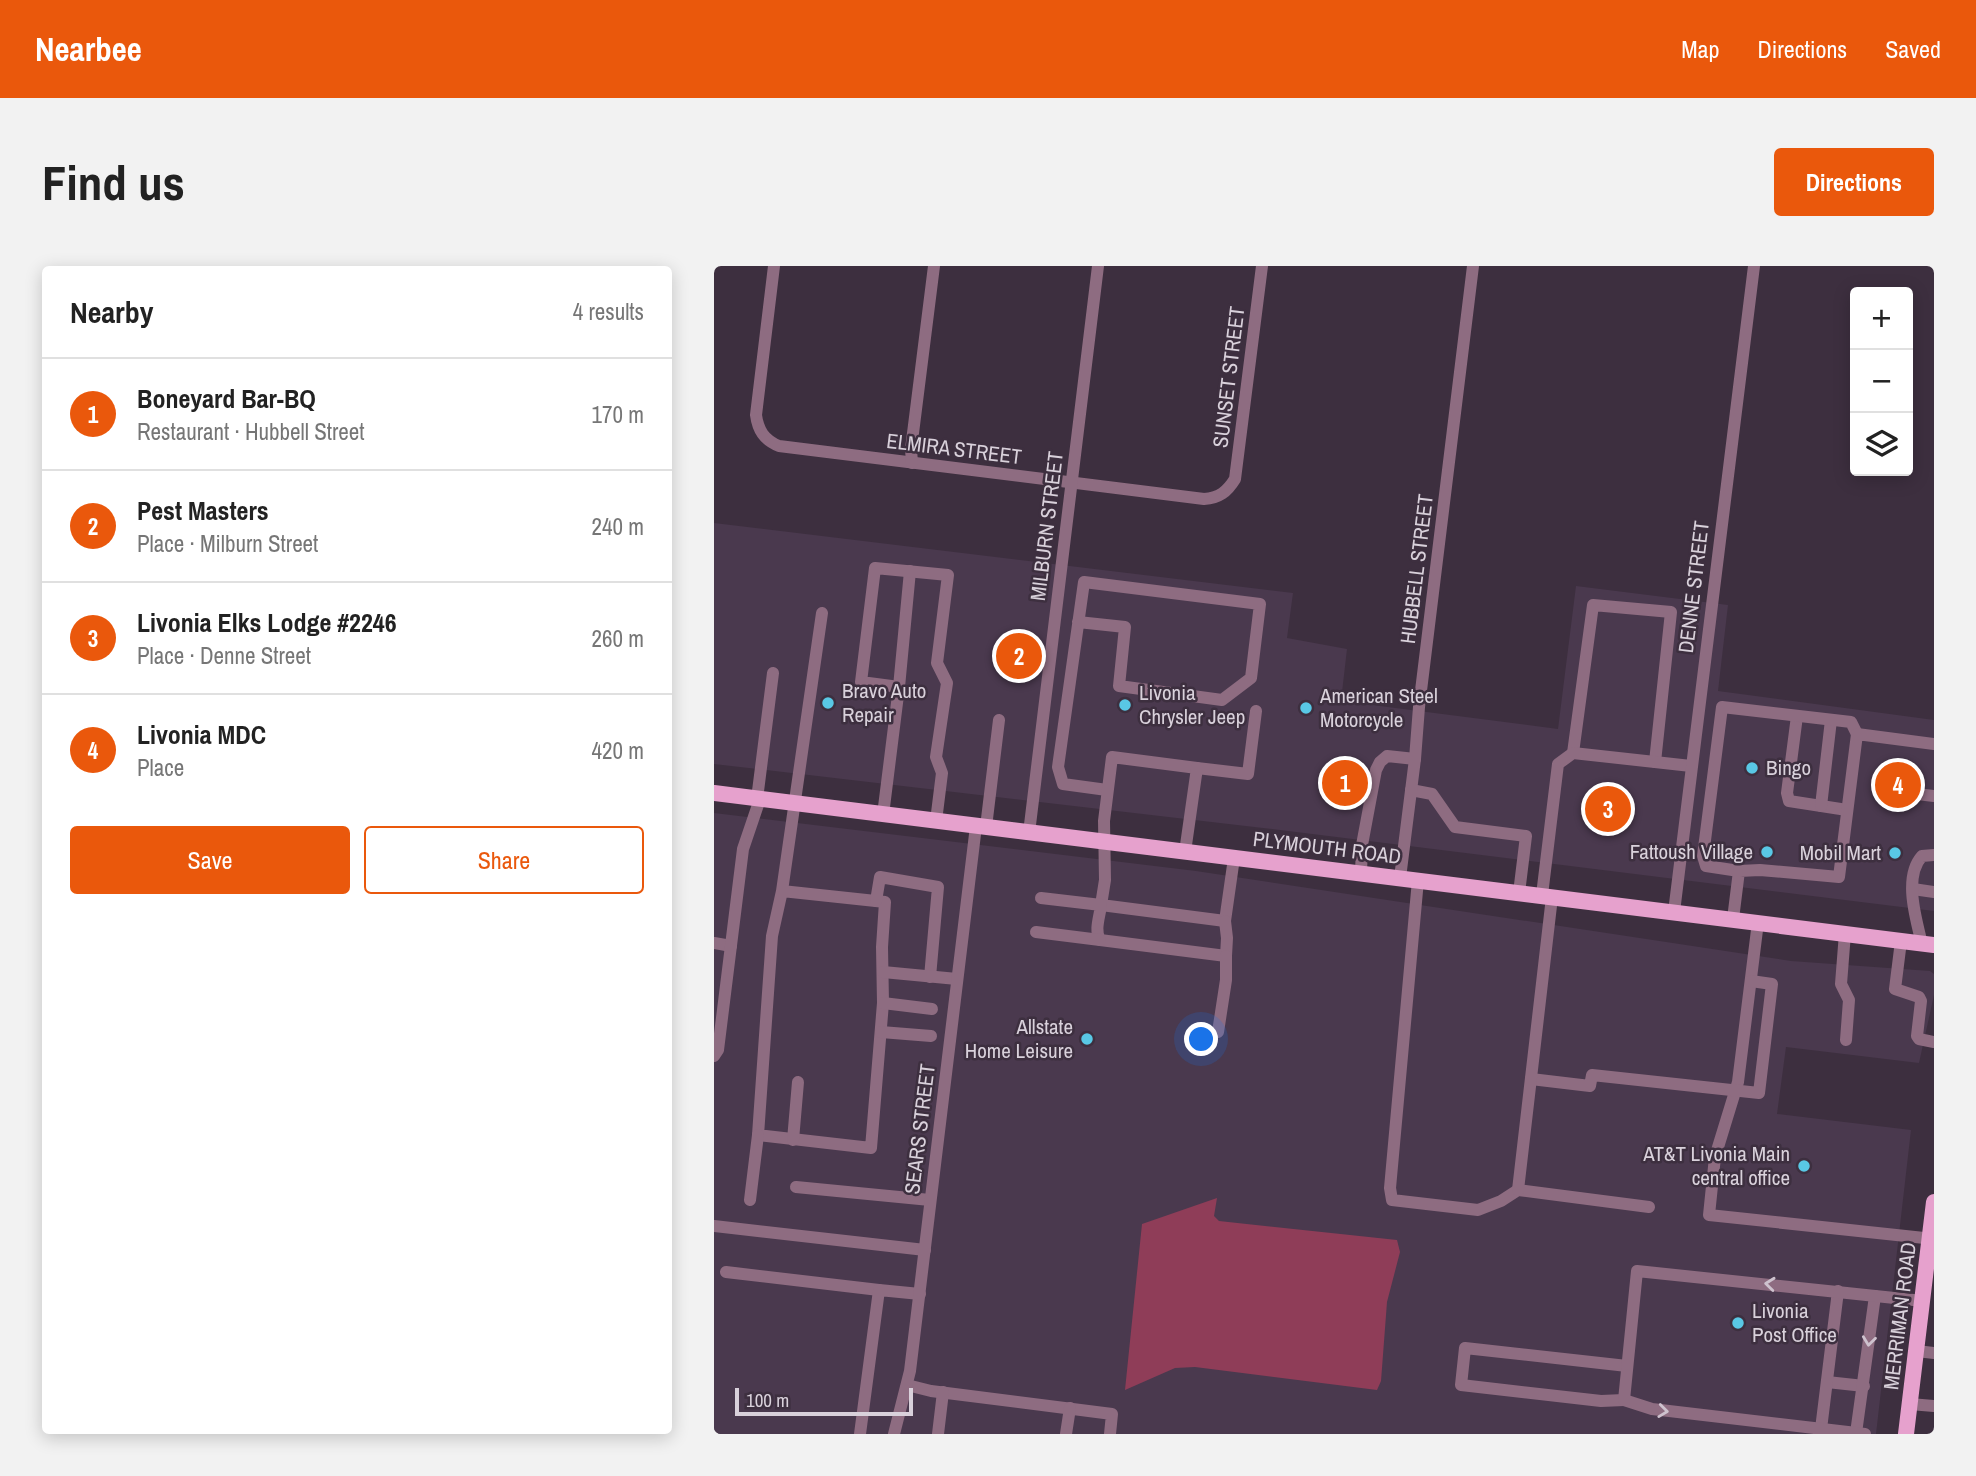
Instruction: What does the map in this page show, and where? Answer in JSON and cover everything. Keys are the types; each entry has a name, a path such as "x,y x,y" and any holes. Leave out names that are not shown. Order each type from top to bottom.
{"main road":[{"name":"PLYMOUTH ROAD","path":"714,793 1928,944"},
{"name":"MERRIMAN ROAD","path":"1906,1434 1910,1404 1926,1352 1923,1301 1934,1202"}],"street":[{"name":"ELMIRA STREET","path":"774,266 756,415 762,434 771,443 1204,499 1216,498 1227,491"},
{"path":"912,463 911,449 934,266"},
{"name":"MILBURN STREET","path":"1030,833 1098,266"},
{"name":"SUNSET STREET","path":"1227,491 1236,470 1262,266"},
{"name":"HUBBELL STREET","path":"1400,878 1420,694 1474,266"},
{"name":"DENNE STREET","path":"1674,912 1754,266"},
{"path":"899,687 861,682 875,568 948,575 937,663 947,683 936,757 942,773 936,821"},
{"path":"883,815 911,571"},
{"path":"1078,622 1125,627 1119,686 1222,700 1251,678 1260,604 1084,582 1078,622 1069,694 1058,767 1063,784 1108,790"},
{"path":"1573,753 1592,606 1671,612 1655,762"},
{"path":"750,1200 758,1135 771,948 782,891 822,613"},
{"path":"714,1056 718,1050 743,849 758,799 773,673"},
{"path":"1046,692 1069,694"},
{"path":"1722,708 1831,720 1851,722 1857,734 1839,877 1760,870 1739,871 1706,866 1703,856 1722,708"},
{"path":"1100,940 1097,930 1105,880 1104,821 1112,757 1248,774 1256,711"},
{"path":"1797,716 1787,793 1789,801 1847,810"},
{"name":"SEARS STREET","path":"894,1434 910,1371 957,979 999,720"},
{"path":"1821,806 1831,720"},
{"path":"1696,728 1719,730"},
{"path":"1857,734 1934,744"},
{"path":"1518,1190 1526,1133 1558,764 1573,753 1691,766"},
{"path":"1361,873 1362,845 1376,770 1387,756 1415,759"},
{"path":"1185,852 1197,768"},
{"path":"1689,787 1711,790"},
{"path":"1411,790 1432,793 1455,827 1526,836 1520,893"},
{"path":"1917,794 1934,796"},
{"path":"1681,855 1703,856"},
{"path":"1928,944 1912,904 1913,889 1919,859 1922,856 1934,855"},
{"path":"1218,1031 1226,980 1225,921 1234,858"},
{"path":"1733,919 1739,871"},
{"path":"876,901 880,877 938,887 930,977"},
{"path":"1418,880 1392,1200 1478,1210 1501,1202 1518,1190 1649,1207"},
{"path":"1913,889 1934,892"},
{"path":"758,1135 871,1148 883,1003 882,947 886,902 782,891"},
{"path":"1041,898 1225,921"},
{"path":"1758,922 1736,1090 1714,1157 1709,1215 1932,1238"},
{"path":"1036,932 1226,956"},
{"path":"1845,933 1841,984 1849,1000 1846,1040"},
{"path":"1901,941 1895,989 1919,997 1921,1000 1916,1037 1934,1042"},
{"path":"714,943 731,946"},
{"path":"883,972 957,979"},
{"path":"1531,1079 1590,1086 1592,1075 1759,1093 1772,984 1751,981"},
{"path":"883,1003 932,1009"},
{"path":"881,1032 931,1036"},
{"path":"793,1140 798,1082"},
{"path":"796,1187 930,1200"},
{"path":"714,1226 925,1250"},
{"path":"1624,1400 1637,1270 1923,1301"},
{"path":"726,1272 920,1294"},
{"path":"860,1434 879,1290"},
{"path":"1821,1429 1838,1291"},
{"path":"1627,1369 1465,1348 1461,1385 1601,1401 1624,1400 1652,1409 1861,1434 1875,1296"},
{"path":"1827,1381 1864,1386"},
{"path":"907,1385 1112,1414 1110,1434"},
{"path":"938,1434 943,1392"},
{"path":"1910,1404 1934,1406"},
{"path":"1066,1434 1070,1408"}],"shaded area":[{"path":"714,523 1293,593 1287,638 1347,649 1341,701 1558,729 1576,586 1728,605 1718,691 1934,720 1934,911 1263,828 714,764"},
{"path":"714,813 1196,871 1791,961 1930,971 1934,974 1934,995 1919,1063 1786,1047 1777,1114 1911,1130 1876,1434 714,1434"},
{"path":"1217,1198 1214,1216 1219,1221 1397,1240 1400,1252 1387,1302 1381,1381 1377,1390 1195,1367 1175,1368 1125,1390 1142,1224"}],"place":[{"name":"Pest Masters","path":"1019,656"},
{"name":"Bravo Auto Repair","path":"828,703"},
{"name":"Livonia Chrysler Jeep","path":"1125,705"},
{"name":"American Steel Motorcycle","path":"1306,708"},
{"name":"Bingo","path":"1752,768"},
{"name":"Boneyard Bar-BQ","path":"1345,783"},
{"name":"Livonia MDC","path":"1898,785"},
{"name":"Livonia Elks Lodge #2246","path":"1608,809"},
{"name":"Fattoush Village","path":"1767,852"},
{"name":"Mobil Mart","path":"1895,853"},
{"name":"Allstate Home Leisure","path":"1087,1039"},
{"name":"AT&T Livonia Main central office","path":"1804,1166"},
{"name":"Livonia Post Office","path":"1738,1323"}]}
